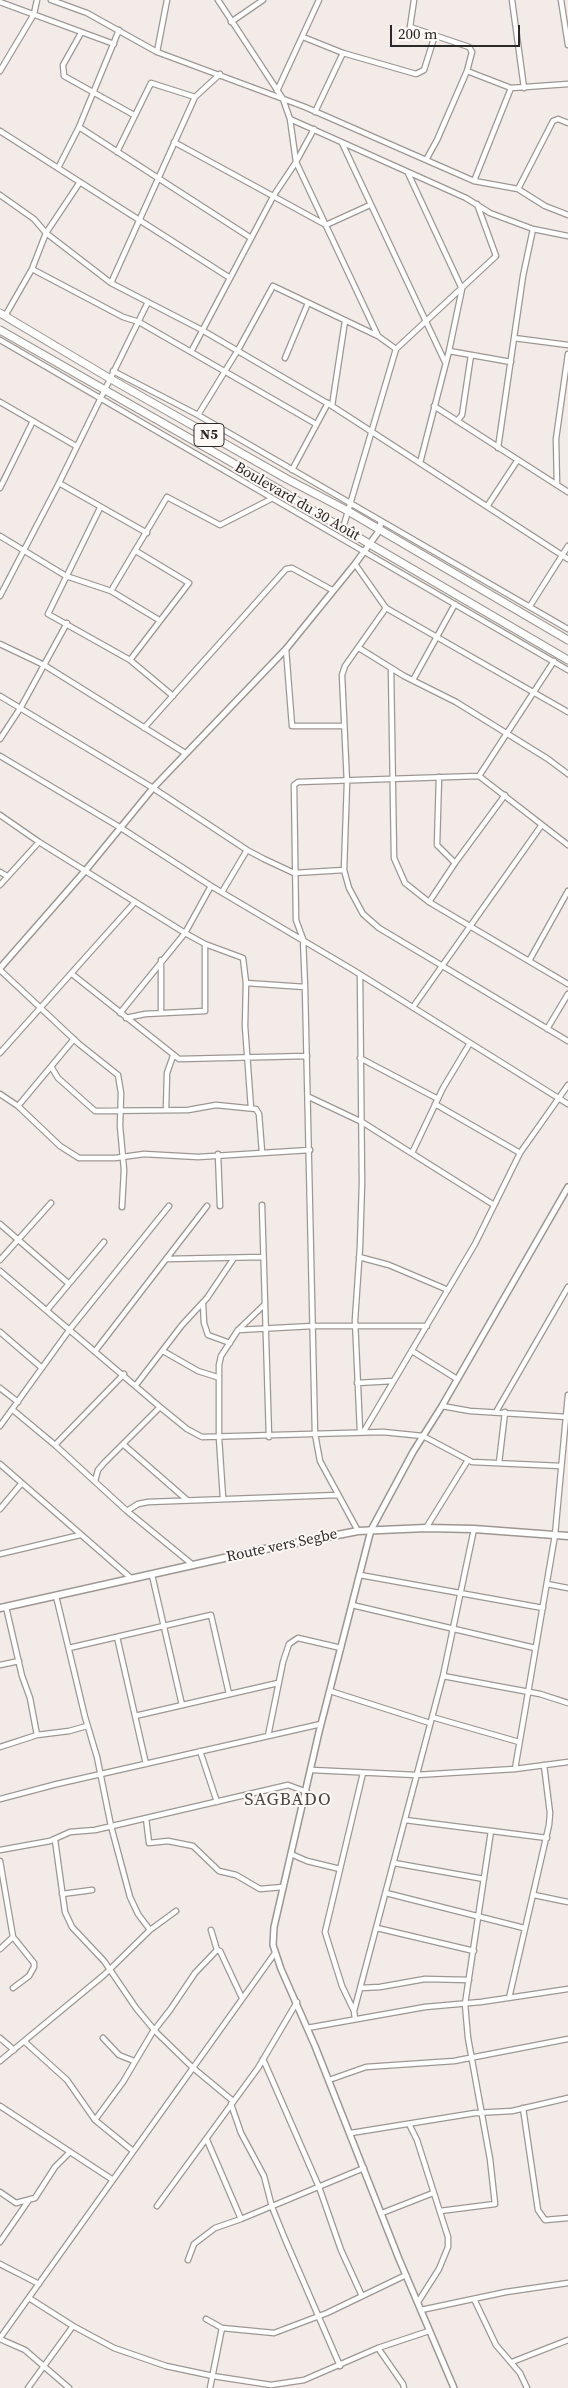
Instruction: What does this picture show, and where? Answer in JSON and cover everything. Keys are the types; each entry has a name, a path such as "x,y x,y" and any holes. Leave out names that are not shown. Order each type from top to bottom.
{"highway":[{"name":"Boulevard du 30 Août","path":"2,314 111,375 287,479 348,511 568,640"},
{"name":"Boulevard du 30 Août","path":"0,330 103,391 280,490 568,660"}],"main road":[{"name":"Route vers Segbe","path":"3,1608 193,1565 358,1531 426,1528 474,1529 568,1536"}],"street":[{"path":"0,71 34,14 37,0"},
{"path":"51,0 81,10 157,52 220,74 315,112 474,181 518,189 540,203 568,215"},
{"path":"157,52 167,0"},
{"path":"218,0 282,99 290,119 296,162 378,336"},
{"path":"231,22 263,0"},
{"path":"277,91 319,0"},
{"path":"414,0 410,28 469,47 472,52 467,71 437,140 426,160"},
{"path":"512,0 524,88"},
{"path":"561,0 568,45"},
{"path":"0,2 34,14 54,24 114,44"},
{"path":"58,168 79,127 119,30"},
{"path":"81,33 63,64 64,76 134,115"},
{"path":"303,37 343,53 416,74 424,70 435,35"},
{"path":"315,112 343,53"},
{"path":"467,71 511,88 568,84"},
{"path":"111,283 195,98 220,74"},
{"path":"117,152 150,83 195,98"},
{"path":"474,181 511,88"},
{"path":"290,119 477,204 490,213 533,229 568,236"},
{"path":"518,189 553,121 558,119 568,123"},
{"path":"79,127 251,238"},
{"path":"190,352 274,196 314,129"},
{"path":"0,130 230,278"},
{"path":"174,142 326,225"},
{"path":"342,143 445,362"},
{"path":"408,174 462,289 449,351 420,463"},
{"path":"2,314 32,269 46,233 80,182"},
{"path":"0,196 34,218 46,233 111,283 202,330 330,404 488,505 568,559"},
{"path":"343,528 373,433 396,349 496,256 477,204"},
{"path":"326,225 370,205"},
{"path":"498,448 523,276 533,229"},
{"path":"32,269 123,318 139,322 316,424"},
{"path":"198,415 238,350 273,286 345,322 378,336 396,349"},
{"path":"0,596 59,484 99,398 148,302"},
{"path":"285,358 308,303"},
{"path":"292,470 316,424 330,404 345,322"},
{"path":"514,338 568,345"},
{"path":"0,340 568,670"},
{"path":"449,351 511,362"},
{"path":"557,485 556,439 568,354"},
{"path":"457,420 462,415 470,355"},
{"path":"111,375 198,415 568,629"},
{"path":"0,402 76,446"},
{"path":"434,406 568,492"},
{"path":"0,488 33,421"},
{"path":"488,505 517,461"},
{"path":"59,484 147,532"},
{"path":"111,591 167,497 220,525 271,499"},
{"path":"100,508 48,614 130,660 173,696"},
{"path":"122,1207 124,1157 120,1126 121,1093 117,1073 74,1039 0,969 185,752 286,649 370,544 379,530 381,522"},
{"path":"0,536 66,576 111,591 159,620"},
{"path":"530,606 568,546"},
{"path":"130,660 188,582 136,551"},
{"path":"355,564 386,608 568,712"},
{"path":"144,728 286,569 292,568 332,590"},
{"path":"413,680 455,604"},
{"path":"386,608 343,672 347,780 344,870 349,888 365,917 379,928 568,1041"},
{"path":"0,739 22,708 66,624"},
{"path":"0,644 44,665 185,752"},
{"path":"359,648 506,732 568,774"},
{"path":"286,649 292,726 344,726"},
{"path":"479,776 554,661"},
{"path":"391,668 394,861 406,885 429,902 568,984"},
{"path":"0,696 153,788 248,850 294,873 344,870"},
{"path":"0,756 121,828 211,886 360,975 568,1104"},
{"path":"358,1531 320,1461 315,1434 308,1056 303,942 296,923 294,785 298,782 479,776 506,795 542,826 568,845"},
{"path":"439,777 436,845 455,863"},
{"path":"429,902 455,863 506,795"},
{"path":"0,815 39,842 185,933 206,944 243,958 246,983 245,1026 251,1108"},
{"path":"412,1007 542,826"},
{"path":"0,885 39,842"},
{"path":"222,892 248,850"},
{"path":"0,872 8,876"},
{"path":"120,1013 161,960 185,933 211,886"},
{"path":"529,961 566,901 568,891"},
{"path":"0,1053 134,902"},
{"path":"126,1018 161,1012 206,1010 206,944"},
{"path":"161,960 161,1012"},
{"path":"72,974 173,1056 182,1060 308,1056"},
{"path":"360,975 362,1122 355,1326 357,1383 362,1431"},
{"path":"246,983 305,987"},
{"path":"548,1029 568,994"},
{"path":"18,1106 52,1068 74,1039"},
{"path":"412,1153 437,1101 470,1043"},
{"path":"166,1109 167,1073 173,1056"},
{"path":"360,1058 437,1101 520,1153"},
{"path":"52,1068 58,1078 91,1109 188,1110 216,1105 256,1109 259,1114 262,1152"},
{"path":"362,1431 448,1290 520,1153 568,1085"},
{"path":"0,1094 18,1106 60,1146 77,1157 124,1157 144,1154 198,1157 218,1154 310,1150"},
{"path":"309,1096 362,1122 494,1205"},
{"path":"218,1154 220,1206"},
{"path":"454,2388 406,2275 351,2133 275,1953 274,1928 307,1792 321,1724 371,1530 423,1436 568,1187"},
{"path":"0,1260 50,1203"},
{"path":"262,1205 269,1437"},
{"path":"0,1426 70,1329 169,1206"},
{"path":"96,1350 206,1206"},
{"path":"0,1224 68,1283"},
{"path":"47,1310 104,1242"},
{"path":"166,1259 263,1257"},
{"path":"358,1257 388,1265 448,1290"},
{"path":"136,1385 182,1325 203,1304 234,1258"},
{"path":"0,1271 96,1350 160,1407 196,1434 219,1438 362,1431 423,1436 468,1460 562,1466"},
{"path":"496,1412 568,1287"},
{"path":"203,1304 204,1323 208,1335 230,1343"},
{"path":"223,1498 219,1438 218,1377 221,1356 238,1330 264,1305"},
{"path":"238,1330 313,1326 427,1326"},
{"path":"0,1332 42,1368"},
{"path":"163,1351 198,1371 218,1377"},
{"path":"412,1351 457,1379"},
{"path":"55,1445 124,1374"},
{"path":"357,1383 393,1382"},
{"path":"0,1388 18,1402"},
{"path":"515,1769 555,1535 568,1395"},
{"path":"442,1406 464,1411 567,1417"},
{"path":"96,1481 98,1470 160,1407"},
{"path":"12,1410 96,1481 127,1511 193,1565"},
{"path":"499,1463 505,1412"},
{"path":"124,1445 186,1500"},
{"path":"426,1528 468,1460"},
{"path":"0,1464 132,1580"},
{"path":"0,1509 21,1484"},
{"path":"127,1511 138,1504 148,1502 338,1495"},
{"path":"354,2012 443,1676 474,1529"},
{"path":"0,1554 80,1534"},
{"path":"152,1575 182,1705"},
{"path":"360,1576 543,1608"},
{"path":"547,1584 568,1588"},
{"path":"56,1596 87,1726 97,1757 111,1826 132,1903 150,1930"},
{"path":"352,1605 536,1648"},
{"path":"3,1608 30,1698 37,1736"},
{"path":"69,1648 211,1615 229,1694"},
{"path":"117,1637 146,1764"},
{"path":"268,1736 286,1651 295,1638 341,1648"},
{"path":"0,1664 19,1661"},
{"path":"443,1676 546,1695 568,1703"},
{"path":"135,1716 278,1683"},
{"path":"330,1691 431,1720 519,1742"},
{"path":"0,1799 321,1724"},
{"path":"0,1747 37,1736 87,1726"},
{"path":"200,1752 217,1802"},
{"path":"312,1770 416,1775 515,1769 568,1762"},
{"path":"509,1998 524,1928 534,1895 547,1838 550,1812 544,1765"},
{"path":"355,2019 325,1936 363,1772"},
{"path":"0,1850 55,1840 70,1832 111,1826 288,1785 307,1792"},
{"path":"146,1818 149,1843 168,1841 193,1846 219,1871 236,1875 260,1889 283,1887"},
{"path":"405,1820 547,1838"},
{"path":"440,2211 495,2204 490,2159 472,2058 465,2004 480,1917 491,1831"},
{"path":"55,1840 65,1912 72,1927 110,1969 136,2008 154,2029 232,2102 241,2133 264,2176 272,2206 340,2366"},
{"path":"292,1854 307,1861 340,1869"},
{"path":"0,1862 13,1937 34,1963 29,1976 13,1988"},
{"path":"394,1863 484,1879"},
{"path":"62,1894 92,1890"},
{"path":"386,1893 524,1928"},
{"path":"534,1895 568,1902"},
{"path":"0,2061 110,1969 150,1930 176,1911"},
{"path":"377,1928 474,1951"},
{"path":"211,1930 217,1950 220,1951 242,1998"},
{"path":"0,1949 13,1937"},
{"path":"95,2120 123,2082 154,2029 195,1973 217,1950"},
{"path":"69,2388 45,2365 19,2346 0,2339 192,2066 275,1953"},
{"path":"361,1988 380,1987 425,1979 469,1980"},
{"path":"307,2028 425,2007 465,2004 568,1988"},
{"path":"158,2206 264,2059 296,2002"},
{"path":"0,2038 14,2050"},
{"path":"103,2038 119,2055 134,2061"},
{"path":"329,2080 366,2067 417,2065 472,2058 568,2039"},
{"path":"25,2042 67,2080 95,2120 133,2151"},
{"path":"264,2059 319,2187 338,2243 362,2296"},
{"path":"351,2133 475,2112 523,2108 568,2098"},
{"path":"0,2106 113,2180"},
{"path":"523,2108 530,2146 534,2194 538,2210 545,2220 568,2218"},
{"path":"408,2124 417,2140 447,2232 448,2247 429,2287 418,2302"},
{"path":"206,2140 241,2219"},
{"path":"0,2192 16,2203 35,2198 55,2167 70,2152"},
{"path":"188,2260 192,2247 215,2228 364,2168"},
{"path":"382,2213 433,2192"},
{"path":"0,2242 29,2200"},
{"path":"0,2264 38,2284"},
{"path":"206,2319 222,2328 274,2333 319,2316 406,2275"},
{"path":"421,2310 568,2283"},
{"path":"29,2298 73,2326 130,2355 213,2376 271,2385 304,2380 378,2348 429,2331"},
{"path":"474,2299 496,2345 520,2373 527,2388"},
{"path":"28,2388 73,2326"},
{"path":"210,2388 222,2328"},
{"path":"512,2362 568,2340"},
{"path":"378,2348 404,2384 404,2388"}],"district":[{"name":"SAGBADO","path":"288,1800"}]}
